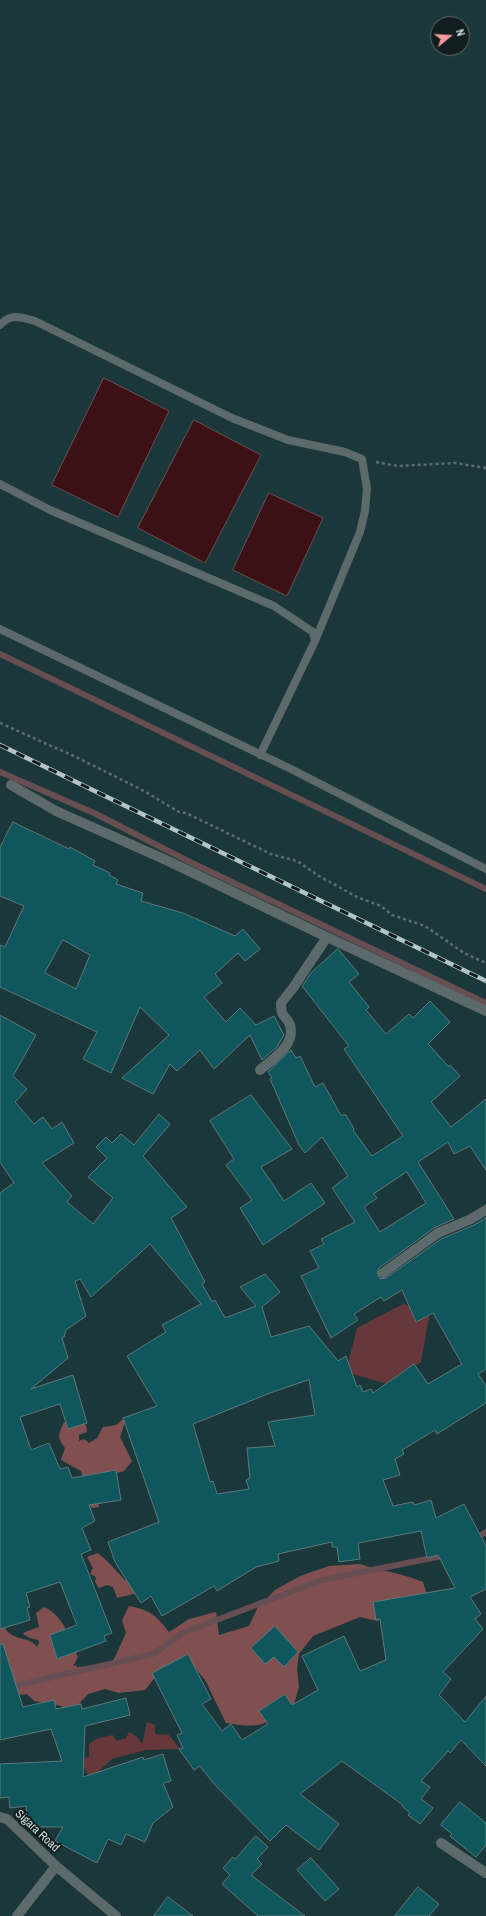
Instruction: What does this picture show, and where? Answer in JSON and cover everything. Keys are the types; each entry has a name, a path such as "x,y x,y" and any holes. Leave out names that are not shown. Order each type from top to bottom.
{"street":[{"path":"11,785 56,811 174,864 486,1011"},
{"path":"260,1070 286,1049 290,1035 290,1025 281,1014 281,1003 293,988 327,937"},
{"path":"382,1273 438,1233 471,1219 486,1210"},
{"name":"Sigara Road","path":"0,1817 7,1819 56,1866 116,1916"},
{"path":"441,1843 486,1873"},
{"path":"17,1916 56,1866"}],"lane":[{"path":"0,325 6,319 15,316 36,321 232,418 288,440 345,452 362,459 367,490 366,511 360,532 315,641 260,755"},
{"path":"0,484 50,510 274,606 312,632 315,641"},
{"path":"0,629 260,755 486,869"}],"path":[{"path":"362,459 398,466 455,463 486,468"},
{"path":"0,723 76,757 144,791 179,812 186,813 271,854 297,861 319,876 357,897 381,906 392,915 425,926 464,953 486,963"}],"shaded area":[{"path":"104,378 169,411 118,517 52,485"},
{"path":"194,420 261,455 205,563 138,528"},
{"path":"269,493 323,518 287,596 233,570"},
{"path":"403,1304 430,1312 421,1362 387,1384 346,1372 357,1328"},
{"path":"127,1416 120,1437 132,1461 124,1471 109,1475 97,1491 99,1507 91,1508 81,1471 61,1460 65,1448 59,1436 60,1430 64,1422 73,1426 83,1423 86,1425 87,1432 79,1435 79,1441 84,1439 89,1443 97,1438 103,1427 116,1425"},
{"path":"98,1553 125,1580 139,1579 141,1592 117,1598 113,1587 107,1585 99,1588 95,1582 96,1577 90,1574 93,1568 87,1557"},
{"path":"360,1564 407,1576 423,1582 428,1598 377,1621 360,1617 313,1636 299,1654 297,1669 299,1686 294,1705 263,1724 248,1726 226,1723 205,1680 191,1663 156,1676 145,1690 119,1693 105,1689 88,1694 78,1705 73,1715 62,1706 34,1701 27,1694 18,1695 0,1665 0,1613 5,1627 10,1634 30,1642 37,1647 39,1643 38,1640 23,1634 39,1627 36,1613 44,1607 51,1611 61,1621 69,1635 78,1657 73,1666 110,1665 126,1633 122,1620 129,1606 142,1609 152,1614 169,1632 189,1619 216,1612 219,1635 249,1626 258,1607 275,1590 300,1576 329,1566"},
{"path":"147,1722 155,1725 155,1734 169,1735 180,1749 146,1750 112,1759 90,1779 80,1759 89,1757 89,1744 98,1738 113,1735 116,1741 126,1738 129,1732 137,1737 142,1744"}],"building":[{"path":"13,822 69,849 70,847 95,861 93,865 110,873 109,875 118,880 116,884 143,893 141,901 183,913 235,936 243,929 260,949 245,961 238,953 215,974 222,983 204,997 226,1022 240,1008 256,1025 274,1016 284,1035 277,1047 262,1060 250,1035 214,1069 200,1050 177,1071 170,1064 153,1094 122,1078 169,1035 140,1007 111,1073 83,1059 97,1032 0,987 0,945 5,947 24,906 0,896 0,848","holes":["63,940 90,955 76,989 45,973"]},
{"path":"338,949 359,974 349,982 369,1007 366,1010 386,1034 409,1014 413,1018 430,1001 450,1022 428,1044 449,1067 450,1065 460,1076 431,1102 451,1127 486,1099 486,1170 470,1146 454,1154 448,1142 418,1162 454,1219 434,1228 379,1268 377,1273 380,1279 386,1278 441,1239 474,1225 486,1218 486,1369 478,1374 486,1386 486,1403 437,1434 435,1430 402,1450 404,1454 395,1459 400,1475 383,1480 393,1506 413,1502 414,1505 431,1500 436,1518 464,1504 486,1546 486,1589 470,1597 481,1614 475,1619 483,1629 443,1672 451,1679 439,1695 465,1722 486,1696 486,1766 461,1740 450,1753 448,1751 421,1781 430,1787 421,1799 433,1808 420,1824 408,1815 410,1813 402,1806 403,1805 342,1761 300,1794 339,1824 319,1850 286,1825 270,1841 214,1784 200,1766 194,1770 179,1749 183,1748 177,1735 182,1733 152,1673 188,1654 211,1699 202,1704 222,1731 231,1724 242,1740 268,1724 259,1711 285,1694 292,1705 318,1690 302,1656 344,1636 360,1671 386,1660 380,1619 376,1620 373,1602 455,1588 438,1555 427,1558 421,1531 358,1543 360,1559 339,1562 337,1547 332,1547 332,1542 278,1554 279,1561 256,1567 217,1591 214,1586 162,1616 151,1596 141,1603 115,1562 108,1542 159,1522 123,1418 157,1406 127,1356 166,1332 162,1325 201,1304 150,1244 91,1297 80,1279 75,1281 86,1316 66,1330 64,1337 62,1338 68,1358 31,1389 73,1375 87,1423 68,1429 60,1404 20,1417 31,1450 49,1443 60,1469 68,1467 72,1478 116,1470 121,1500 89,1505 95,1521 82,1528 91,1550 81,1554 112,1633 104,1636 106,1641 57,1659 50,1635 77,1625 60,1582 26,1593 30,1607 27,1608 30,1620 0,1629 0,1193 14,1183 0,1162 0,1015 36,1035 13,1076 27,1089 15,1102 34,1124 43,1117 52,1129 62,1122 74,1143 42,1163 72,1196 67,1202 93,1224 113,1198 88,1177 107,1158 96,1147 106,1137 112,1143 121,1134 134,1145 159,1114 170,1124 143,1156 187,1207 171,1218 205,1282 202,1284 212,1302 215,1300 225,1318 256,1306 240,1287 265,1274 280,1292 262,1307 271,1337 309,1326 338,1361 346,1356 357,1387 360,1385 363,1392 371,1389 373,1393 414,1364 428,1384 462,1364 433,1313 416,1322 402,1290 384,1301 381,1297 354,1314 358,1320 331,1338 301,1276 319,1268 310,1251 324,1244 321,1239 355,1222 332,1188 348,1176 322,1137 305,1153 299,1145 270,1079 272,1078 268,1072 291,1050 296,1058 300,1056 315,1087 323,1083 341,1115 346,1115 354,1129 353,1130 372,1156 403,1136 344,1049 349,1046 302,986 311,973","holes":["407,1172 426,1203 380,1232 364,1207 377,1198 374,1194","309,1380 315,1415 268,1422 275,1446 247,1448 250,1478 246,1480 249,1489 217,1494 213,1481 210,1482 193,1424 270,1393"]},
{"path":"251,1095 292,1149 261,1167 284,1201 311,1183 325,1203 263,1245 240,1208 252,1200 226,1165 234,1159 210,1121"},
{"path":"275,1626 298,1652 284,1667 274,1657 265,1664 251,1648"},
{"path":"3,1644 23,1707 54,1700 56,1709 81,1704 82,1709 126,1698 130,1715 85,1726 83,1777 143,1757 144,1760 163,1754 171,1781 163,1783 173,1807 153,1823 145,1842 126,1834 121,1845 108,1839 97,1863 55,1841 63,1827 39,1827 39,1825 28,1826 26,1806 10,1808 9,1797 0,1798 0,1764 62,1761 51,1729 0,1740 0,1645"},
{"path":"460,1802 486,1823 486,1845 476,1857 450,1836 452,1834 441,1825"},
{"path":"256,1836 268,1847 257,1859 262,1864 251,1875 305,1916 258,1916 222,1884 230,1875 223,1868 233,1857 235,1859"},
{"path":"311,1858 339,1889 325,1901 297,1870"},
{"path":"418,1887 439,1904 429,1916 395,1916"},
{"path":"168,1897 193,1916 154,1916"}],"waterway":[{"path":"0,654 486,889"},
{"path":"0,772 94,813 190,862 486,1003"},
{"path":"474,1539 486,1532"},
{"path":"0,1689 153,1654 185,1632 322,1580 447,1555"}],"railway":[{"path":"0,745 486,981"}]}
